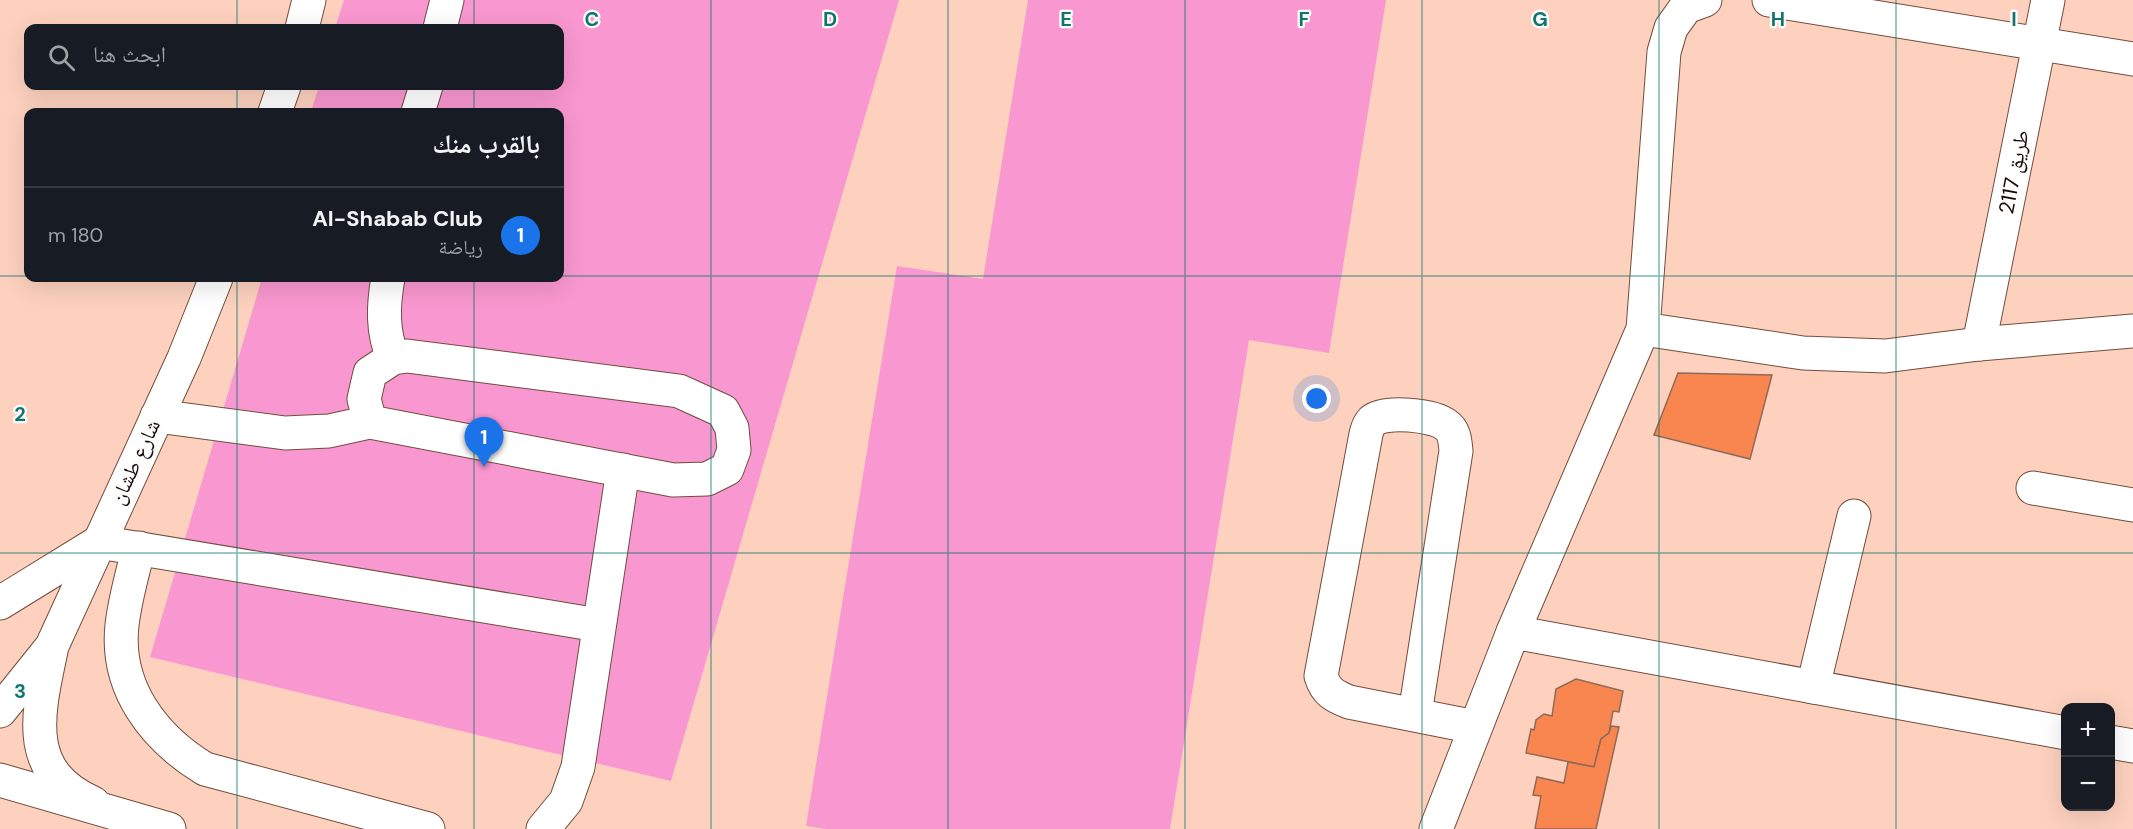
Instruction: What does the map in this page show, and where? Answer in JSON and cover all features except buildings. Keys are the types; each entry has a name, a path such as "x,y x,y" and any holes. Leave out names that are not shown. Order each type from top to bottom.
{"street":[{"path":"303,24 309,0"},
{"path":"441,24 447,0"},
{"path":"1436,829 1513,632 1643,329 1664,52 1671,28 1686,7 1705,0"},
{"path":"1769,0 2133,59"},
{"name":"طريق 2117","path":"1979,344 2048,0"},
{"path":"276,108 283,90"},
{"path":"419,108 425,90"},
{"name":"شارع طشان","path":"52,646 184,358 214,282"},
{"path":"388,282 384,320 386,341 393,358"},
{"path":"1643,329 1803,353 1885,356 1979,344 2133,331"},
{"path":"157,416 285,433 329,431 370,422 673,480 707,479 727,469 734,450 732,428 723,411 679,391 408,356 393,358 370,373 364,399 370,422"},
{"path":"1415,714 1456,451 1453,433 1446,424 1415,416 1382,416 1372,422 1365,434 1321,676 1324,686 1332,695 1349,702 1475,727"},
{"path":"543,829 556,816 574,785 624,470"},
{"path":"2033,488 2133,505"},
{"path":"1813,687 1854,516"},
{"path":"0,603 99,542 598,625"},
{"path":"139,548 121,627 122,657 129,685 158,734 180,754 205,769 428,829"},
{"path":"1513,632 2061,732"},
{"path":"0,711 52,646"},
{"path":"52,646 44,685 39,739 45,759 56,779 75,795 126,818"},
{"path":"2115,743 2133,746"},
{"path":"0,780 169,829"}],"shaded area":[{"path":"344,0 899,0 671,781 150,657 261,282 564,282 564,108 312,108 318,90 564,90 564,24 336,24"},
{"path":"1028,0 1386,0 1329,353 1249,340 1170,829 825,829 806,826 897,266 983,279"}],"place":[{"name":"Al-Shabab Club","path":"484,467"}]}
